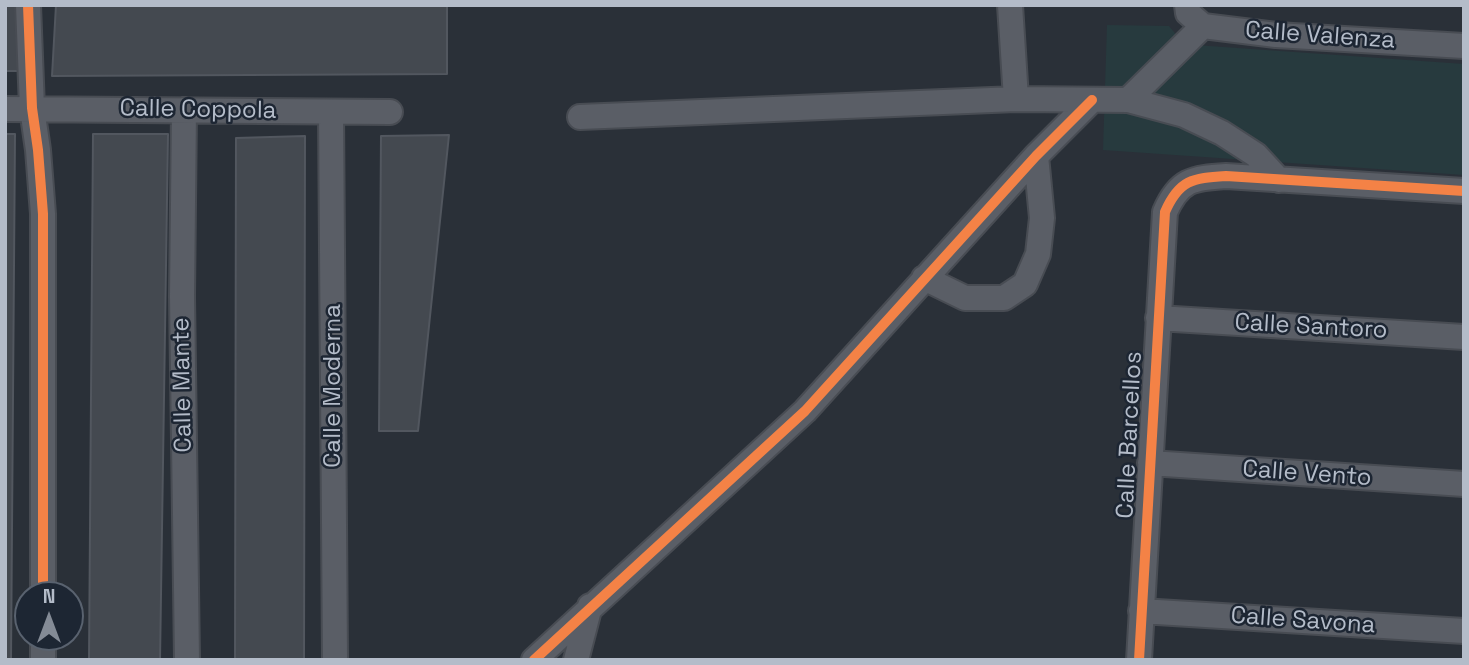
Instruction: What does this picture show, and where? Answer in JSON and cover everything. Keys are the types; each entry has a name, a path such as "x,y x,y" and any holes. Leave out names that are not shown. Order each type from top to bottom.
{"street":[{"path":"28,5 32,108 43,214 43,581"},
{"path":"1010,5 1016,99"},
{"path":"1128,100 1203,26 1188,13 1187,5"},
{"name":"Calle Valenza","path":"1203,26 1276,35 1464,46"},
{"path":"580,117 1016,99 1128,100 1184,115 1222,133 1256,155 1279,180 1464,191"},
{"path":"534,660 805,411 1036,156 1091,100"},
{"name":"Calle Coppola","path":"5,109 390,112"},
{"name":"Calle Mante","path":"184,110 181,296 187,660"},
{"name":"Calle Moderna","path":"331,112 335,660"},
{"path":"924,278 965,298 1003,298 1025,284 1038,254 1042,218 1036,156"},
{"name":"Calle Barcellos","path":"1139,660 1165,212 1178,188 1201,177 1279,180"},
{"name":"Calle Santoro","path":"1158,318 1464,337"},
{"name":"Calle Vento","path":"1150,463 1464,484"},
{"path":"576,660 590,607"},
{"name":"Calle Savona","path":"1142,611 1464,631"}],"green space":[{"path":"1107,25 1169,26 1178,37 1195,45 1464,64 1464,175 1103,150"}],"building":[{"path":"5,5 16,5 18,71 5,71"},
{"path":"56,5 447,5 447,74 52,76"},
{"path":"5,134 15,134 11,660 5,660"},
{"path":"93,134 168,134 160,660 89,660"},
{"path":"449,135 418,431 379,431 381,136"},
{"path":"305,136 304,660 235,660 236,138"}],"cycle path":[{"path":"28,5 32,108 43,214 43,581"},
{"path":"534,660 805,411 1036,156 1092,100"},
{"path":"1139,660 1165,212 1170,201 1181,187 1188,183 1226,176 1464,191"}]}
